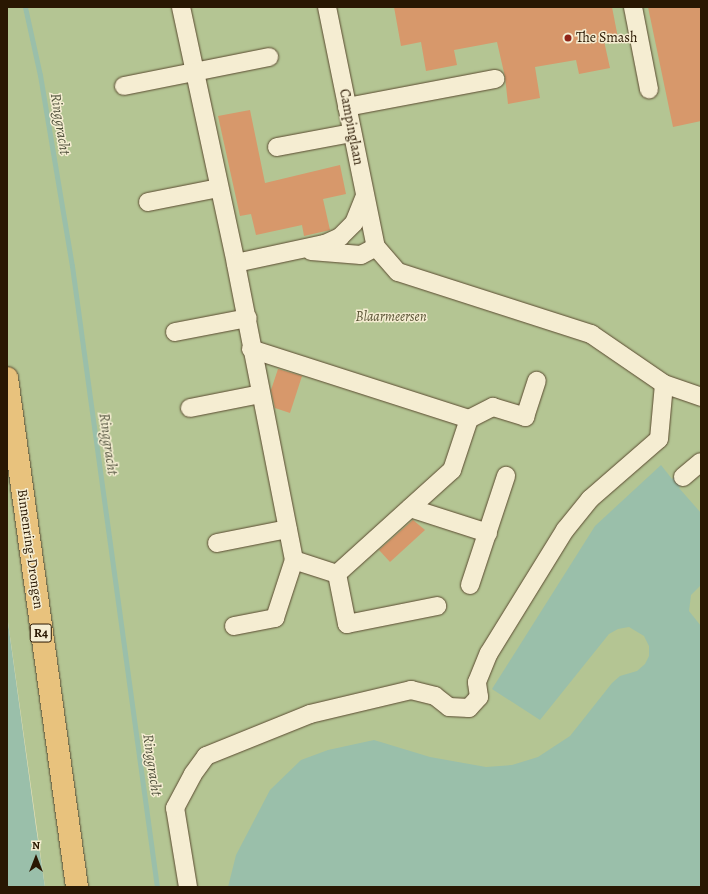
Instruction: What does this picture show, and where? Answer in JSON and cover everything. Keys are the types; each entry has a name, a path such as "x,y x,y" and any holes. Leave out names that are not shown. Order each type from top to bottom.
{"highway":[{"name":"Binnenring-Drongen","path":"7,378 77,887"}],"street":[{"name":"Campinglaan","path":"327,7 376,247"},
{"path":"633,7 649,89"},
{"path":"185,12 195,72 248,318 251,349 294,560 275,618 234,626"},
{"path":"124,86 269,57"},
{"path":"347,107 495,79"},
{"path":"277,147 352,133"},
{"path":"148,202 219,188"},
{"path":"236,263 303,250 325,244 340,237 354,223 365,196"},
{"path":"303,250 361,255 376,247 398,272 592,334 664,384 701,397"},
{"path":"175,332 248,318"},
{"path":"251,349 469,419"},
{"path":"337,574 452,470 469,419 493,406 525,417 537,381"},
{"path":"188,887 175,808 193,774 206,756 310,714 411,690 435,696 449,707 469,708 480,697 477,682 489,652 565,530 590,499 659,439 664,384"},
{"path":"190,408 261,394"},
{"path":"683,477 701,462"},
{"path":"470,585 506,476"},
{"path":"410,508 488,533"},
{"path":"218,544 288,529"},
{"path":"294,560 337,574"},
{"path":"337,574 347,624 437,606"}],"green space":[{"name":"Blaarmeersen","path":"7,7 701,7 701,887 45,887 7,615"}],"shaded area":[{"path":"661,465 672,479 680,472 686,480 679,488 701,513 701,585 691,595 689,611 701,626 701,887 228,887 236,855 270,790 301,760 328,750 374,740 430,757 486,767 512,765 538,757 570,736 612,683 620,676 637,671 645,664 649,656 649,646 644,636 629,627 618,629 609,634 540,720 492,689 595,526"},
{"path":"7,615 36,827 45,887 7,887"}],"building":[{"path":"394,7 612,7 618,38 604,41 610,68 579,74 576,60 535,67 540,98 508,104 505,77 497,42 454,50 457,65 426,71 421,42 401,46"},
{"path":"648,7 701,7 701,121 673,127"},
{"path":"250,110 265,183 340,165 346,194 323,199 330,230 304,236 302,225 256,235 251,214 240,216 218,116"},
{"path":"278,369 302,376 290,413 275,408 271,390"},
{"path":"413,520 425,530 390,562 379,550"}],"waterway":[{"name":"Ringgracht","path":"25,7 40,75 72,266 157,887"}],"place":[{"name":"The Smash","path":"568,38"}]}
